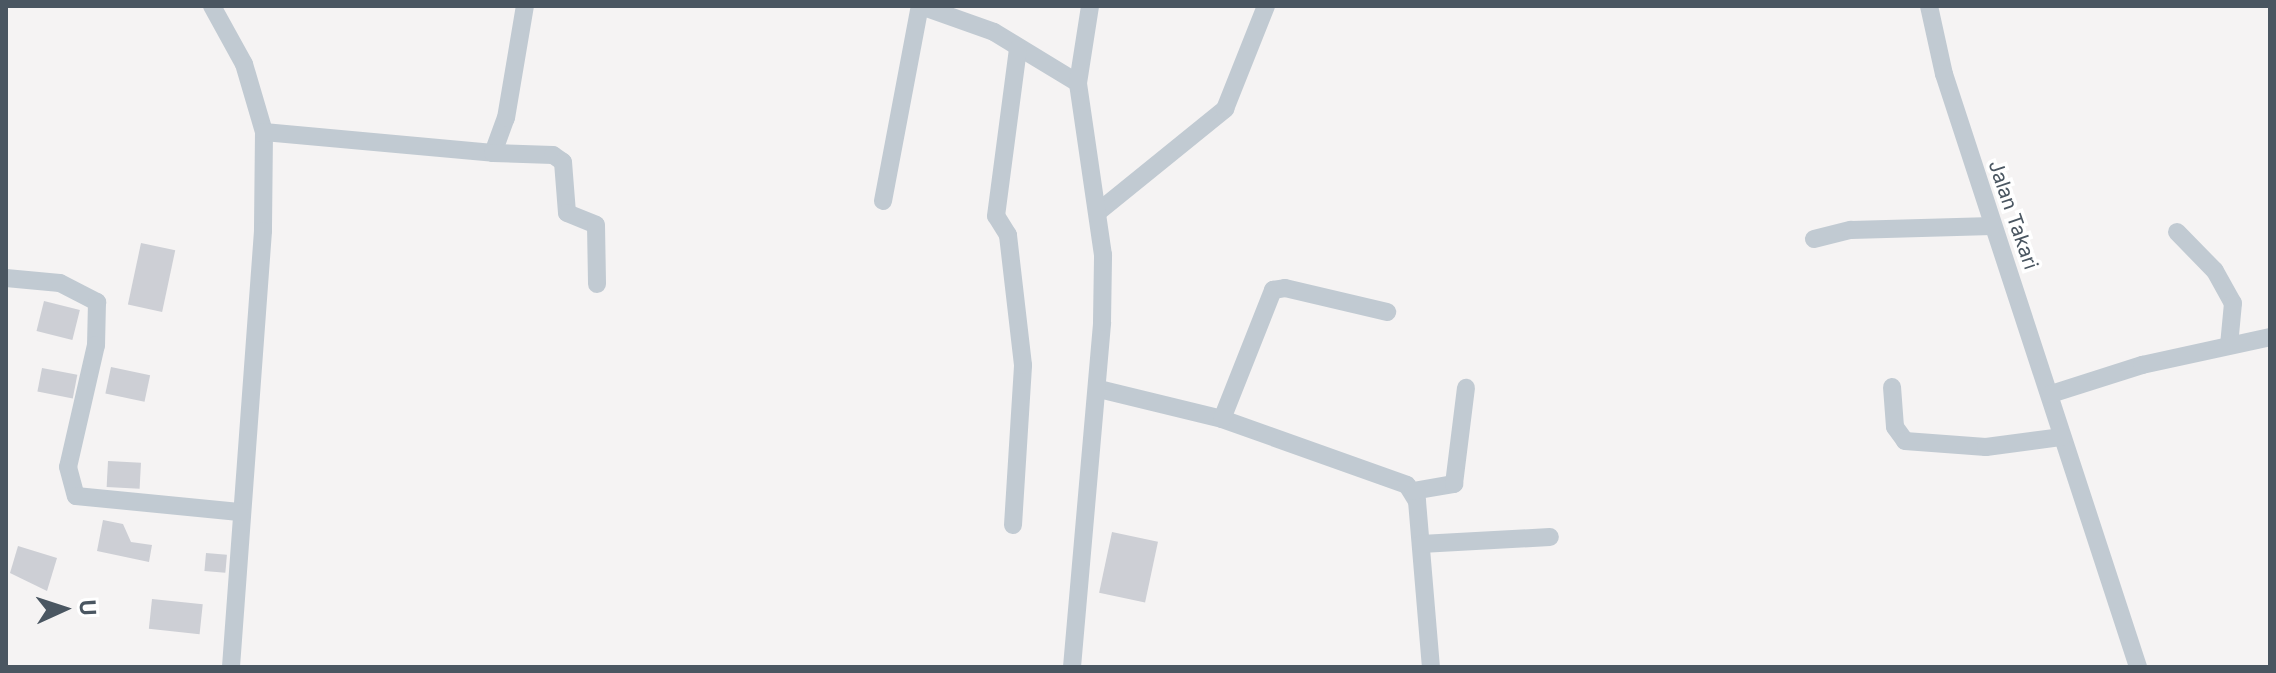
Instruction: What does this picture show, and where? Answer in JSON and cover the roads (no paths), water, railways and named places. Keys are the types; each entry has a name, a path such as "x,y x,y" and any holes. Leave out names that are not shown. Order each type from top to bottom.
{"street":[{"path":"212,6 244,64 264,132 263,231 239,512 231,667"},
{"path":"493,153 506,118 525,6"},
{"path":"883,201 921,6 1018,48 1078,83"},
{"path":"1072,667 1099,389 1103,255 1078,83 1090,6"},
{"path":"1098,212 1225,109 1266,6"},
{"name":"Jalan Takari","path":"1929,6 1992,226 2051,394 2062,437 2138,667"},
{"path":"1013,525 1023,365 1008,235 996,216 1018,48"},
{"path":"264,132 493,153 553,155 563,162 565,210 596,225 597,284"},
{"path":"1814,239 1851,230 1992,226"},
{"path":"2177,232 2215,271 2233,303 2229,345"},
{"path":"6,278 60,283 97,302 96,345 68,467 76,496 239,512"},
{"path":"1222,419 1273,290 1387,312"},
{"path":"2051,394 2229,345 2270,337"},
{"path":"1892,387 1895,427 1905,441 1986,447 2062,437"},
{"path":"1099,389 1222,419 1413,491 1454,484 1466,388"},
{"path":"1413,491 1421,544 1431,667"},
{"path":"1421,544 1550,537"}]}
